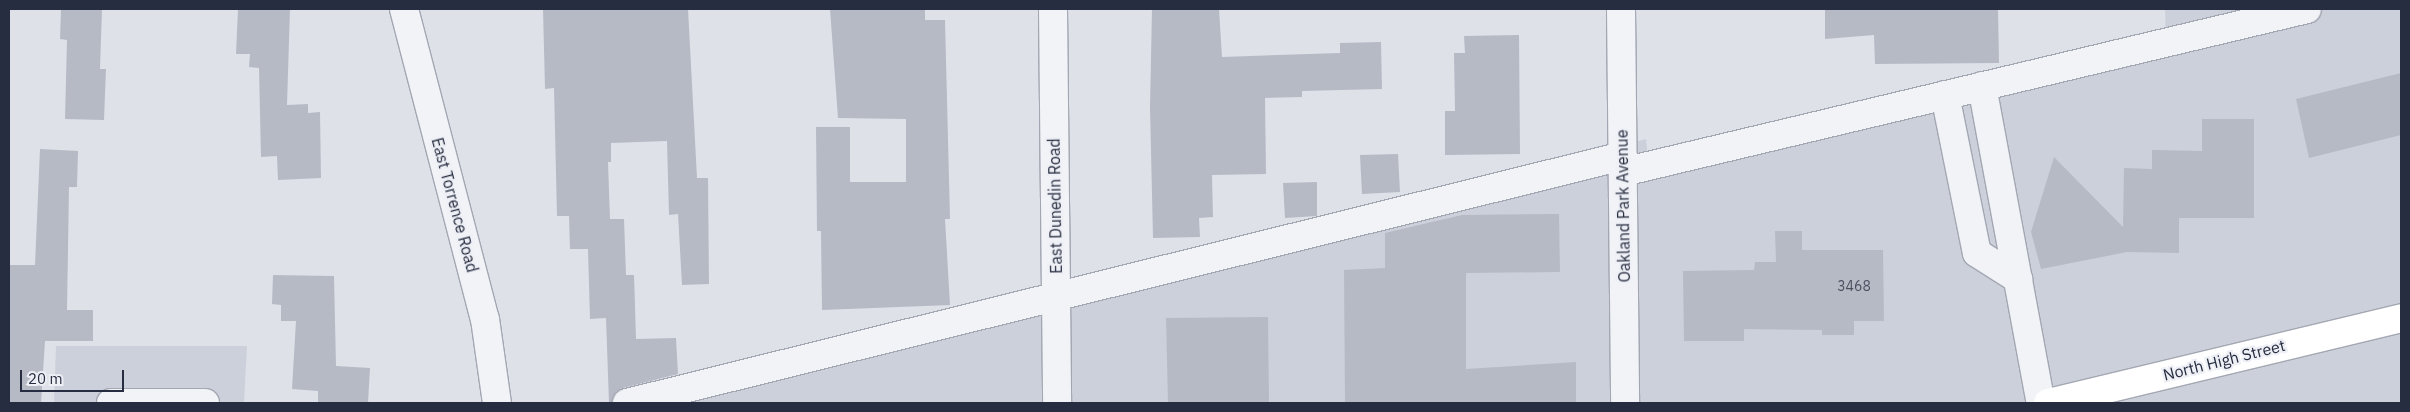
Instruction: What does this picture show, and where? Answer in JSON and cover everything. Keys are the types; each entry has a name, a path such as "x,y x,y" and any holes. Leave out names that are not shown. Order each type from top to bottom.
{"main road":[{"name":"North High Street","path":"2048,403 2401,318"}],"street":[{"name":"East Torrence Road","path":"404,9 485,319 497,403"},
{"name":"East Dunedin Road","path":"1053,9 1057,403"},
{"name":"Oakland Park Avenue","path":"1621,9 1625,403"},
{"path":"627,403 1056,297 1623,164 1945,95 2308,9"},
{"path":"1982,86 2041,403"},
{"path":"1945,95 1977,253 2018,279"},
{"path":"111,403 205,403"}],"shaded area":[{"path":"2165,9 2401,9 2401,403 624,403 1049,300 1646,139 1648,159 2166,40"},
{"path":"56,346 247,346 244,403 54,403"}],"building":[{"path":"61,9 102,9 100,69 106,69 104,120 65,119 67,40 60,39"},
{"path":"238,9 290,9 287,105 308,104 308,113 320,112 321,178 278,180 277,156 261,157 259,68 249,67 250,54 236,54"},
{"path":"543,9 688,9 697,178 708,178 709,284 682,285 678,214 669,215 667,141 611,143 611,162 608,162 610,219 624,219 626,275 634,275 636,339 676,338 678,374 623,388 616,392 612,403 609,403 606,318 590,319 588,249 570,249 569,216 557,216 554,88 545,89"},
{"path":"830,9 925,9 925,20 945,20 950,219 945,219 950,305 822,310 821,231 817,231 816,127 850,127 850,182 906,182 906,119 838,118"},
{"path":"1152,9 1219,9 1222,57 1340,53 1340,43 1381,42 1382,89 1302,91 1302,97 1265,98 1266,174 1212,175 1213,217 1199,218 1200,237 1153,238 1150,107"},
{"path":"1825,9 1998,9 1999,63 1875,64 1874,35 1825,39"},
{"path":"1519,35 1520,154 1445,155 1445,111 1455,111 1454,53 1465,53 1464,36"},
{"path":"2401,73 2401,135 2309,158 2296,99"},
{"path":"2202,119 2254,119 2254,218 2179,218 2179,253 2127,252 2041,269 2031,232 2054,157 2123,227 2124,168 2152,169 2152,150 2202,151"},
{"path":"40,149 78,151 77,187 69,187 67,310 93,310 93,341 45,341 41,403 10,402 9,265 35,265"},
{"path":"1398,154 1400,192 1362,194 1360,155"},
{"path":"1317,182 1317,216 1285,218 1283,183"},
{"path":"1559,214 1560,272 1466,273 1466,369 1576,362 1576,403 1345,403 1344,270 1385,268 1385,233 1462,215"},
{"path":"1775,231 1802,231 1802,250 1883,250 1884,321 1854,321 1854,335 1822,335 1822,330 1744,329 1744,341 1684,341 1683,271 1754,270 1755,262 1776,262"},
{"path":"273,275 334,276 336,366 370,368 368,403 318,403 318,391 292,389 296,321 281,321 281,305 272,304"},
{"path":"1268,317 1269,403 1168,403 1166,318"}]}
